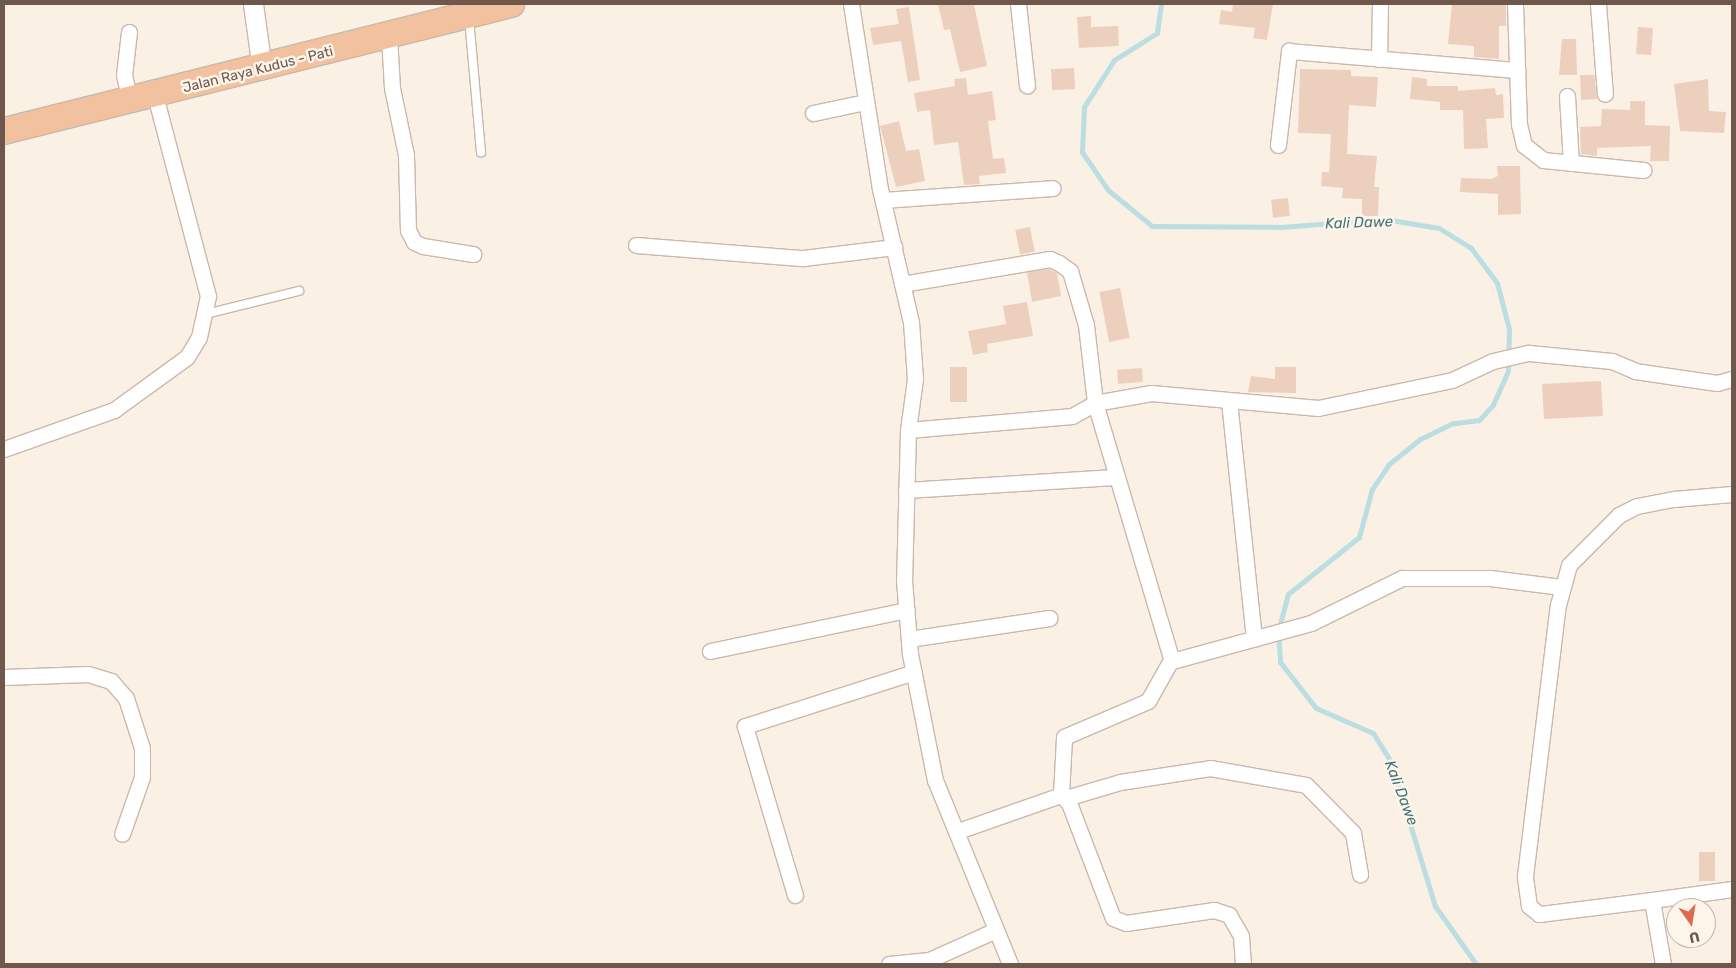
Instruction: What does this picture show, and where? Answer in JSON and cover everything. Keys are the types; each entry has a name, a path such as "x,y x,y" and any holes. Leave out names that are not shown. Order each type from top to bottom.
{"highway":[{"name":"Jalan Raya Kudus - Pati","path":"4,131 262,69 511,4"}],"street":[{"path":"253,4 262,69"},
{"path":"851,4 865,102 883,200 902,284 915,379 908,430 906,490 907,610 914,672 935,780 958,831 1010,964"},
{"path":"1018,4 1028,86"},
{"path":"1379,59 1380,4"},
{"path":"1514,4 1517,70 1524,145 1543,160 1644,170"},
{"path":"1598,4 1604,94"},
{"path":"4,449 114,410 187,357 206,314 208,296 142,99 124,75 129,32"},
{"path":"389,36 392,88 406,155 408,230 414,242 423,246 473,254"},
{"path":"1278,146 1289,51 1517,70"},
{"path":"1567,96 1571,163"},
{"path":"813,113 865,102"},
{"path":"883,200 1053,188"},
{"path":"636,246 803,258 894,247"},
{"path":"902,284 1050,259 1070,271 1086,326 1095,403 1115,477 1171,660 1148,701 1064,737 1063,797 1113,918 1126,923 1214,910 1236,921 1243,964"},
{"path":"908,430 1072,416 1095,403 1151,393 1318,408 1452,380 1494,361 1529,353 1612,361 1635,371 1716,383 1732,379"},
{"path":"1230,401 1254,639"},
{"path":"906,490 1115,477"},
{"path":"1732,494 1674,499 1637,506 1618,515 1581,549 1561,587 1525,876 1529,906 1539,914 1732,889"},
{"path":"1171,660 1311,623 1402,578 1490,578 1561,587"},
{"path":"710,651 907,610"},
{"path":"909,639 1049,618"},
{"path":"795,895 745,726 914,672"},
{"path":"4,677 88,674 111,681 126,698 142,748 142,777 122,834"},
{"path":"958,831 1063,797 1128,780 1210,768 1306,784 1353,833 1360,874"},
{"path":"1652,900 1663,964"},
{"path":"888,964 929,960 996,930"}],"lane":[{"path":"468,16 481,152"},
{"path":"206,314 299,291"}],"building":[{"path":"938,4 974,4 987,66 960,72 950,29 944,30"},
{"path":"1233,4 1273,4 1267,40 1253,38 1255,28 1219,24 1221,10 1232,12"},
{"path":"1452,4 1506,4 1506,26 1499,26 1499,59 1474,57 1474,46 1448,44"},
{"path":"909,7 920,80 908,82 901,41 873,45 870,28 899,24 896,9"},
{"path":"1091,16 1091,27 1118,26 1119,46 1079,48 1077,17"},
{"path":"1638,27 1653,28 1651,55 1636,54"},
{"path":"1562,39 1576,39 1577,75 1559,75"},
{"path":"1074,68 1075,89 1052,90 1051,69"},
{"path":"1300,69 1351,70 1351,76 1378,77 1376,107 1349,105 1347,154 1377,156 1374,187 1379,187 1378,216 1362,216 1362,199 1342,198 1343,188 1321,186 1322,172 1329,172 1331,134 1298,133"},
{"path":"1580,75 1594,75 1597,99 1581,100"},
{"path":"1412,77 1427,79 1427,86 1458,86 1458,91 1495,88 1496,95 1503,94 1504,118 1486,119 1488,148 1464,149 1463,110 1440,110 1440,102 1410,99"},
{"path":"966,78 968,95 992,91 996,120 988,121 993,159 1004,158 1006,173 979,176 980,184 964,185 958,142 934,145 930,110 917,112 914,93 955,86 954,79"},
{"path":"1708,79 1709,111 1726,112 1724,133 1680,131 1674,84"},
{"path":"1630,101 1645,101 1645,125 1670,126 1669,161 1650,161 1651,146 1597,148 1597,156 1581,154 1580,127 1601,126 1602,109 1630,110"},
{"path":"899,121 906,151 919,149 925,181 896,187 880,126"},
{"path":"1497,166 1520,166 1521,214 1498,215 1498,194 1460,192 1461,178 1491,179 1498,176"},
{"path":"1288,198 1290,216 1273,218 1271,200"},
{"path":"1030,227 1035,252 1020,254 1015,230"},
{"path":"1049,269 1057,273 1061,296 1032,302 1027,272"},
{"path":"1120,288 1130,338 1109,342 1099,292"},
{"path":"1027,302 1033,336 987,344 988,352 973,355 968,331 1006,324 1003,306"},
{"path":"950,367 967,367 967,402 950,402"},
{"path":"1275,367 1296,367 1296,393 1248,392 1251,376 1275,379"},
{"path":"1142,368 1143,382 1118,384 1117,370"},
{"path":"1601,381 1603,416 1544,419 1542,384"},
{"path":"1699,852 1715,852 1715,881 1699,881"}],"waterway":[{"name":"Kali Dawe","path":"1161,4 1157,33 1114,60 1084,107 1082,152 1108,190 1152,226 1281,227 1384,219 1439,228 1471,248 1497,283 1509,329 1508,371 1493,405 1479,420 1453,423 1420,439 1389,464 1372,489 1359,537 1288,594 1278,631 1280,662 1316,708 1373,733 1391,762 1435,906 1476,964"}]}
